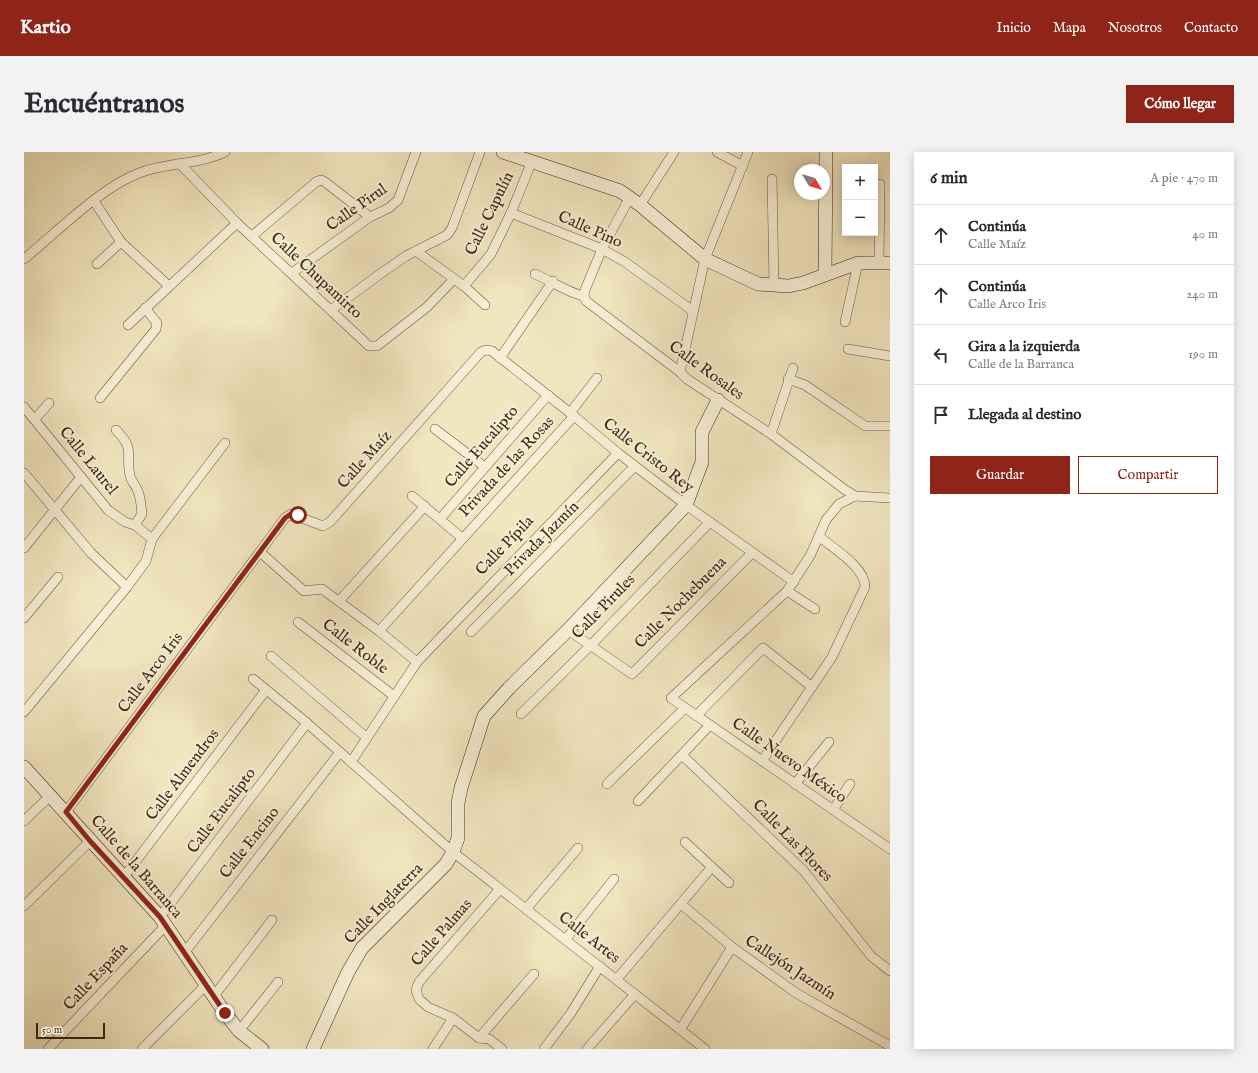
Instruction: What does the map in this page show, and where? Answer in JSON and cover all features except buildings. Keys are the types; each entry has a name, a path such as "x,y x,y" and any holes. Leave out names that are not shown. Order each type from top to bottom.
{"street":[{"path":"24,259 94,201 137,174 160,166 180,164 200,156 225,152"},
{"name":"Calle Pirul","path":"292,273 370,217 389,208 398,200 416,152"},
{"path":"331,310 380,274 416,251 447,235 452,228 480,152"},
{"path":"503,152 620,191 635,201 705,258 758,284 774,286 788,286 803,283 858,263 884,262 880,184"},
{"path":"535,274 553,281 578,295 584,296 602,249 635,201 674,152"},
{"path":"717,152 743,166"},
{"path":"680,372 705,258 748,152"},
{"path":"825,274 826,152"},
{"name":"Calle Capulín","path":"464,286 490,254 511,213 532,161"},
{"path":"180,164 237,223 252,236"},
{"path":"772,179 774,286"},
{"name":"Calle Chupamirto","path":"370,217 321,180 316,182 252,236 366,344 372,347 377,346 427,307 454,279"},
{"path":"94,201 121,242 169,286"},
{"name":"Calle Pino","path":"511,213 602,249 625,262 693,311"},
{"path":"128,325 237,223"},
{"path":"97,264 121,242"},
{"path":"416,251 464,286 485,305"},
{"path":"845,322 858,263"},
{"path":"500,358 553,281"},
{"name":"Calle Rosales","path":"584,296 586,301 680,372 687,379 771,434 855,496"},
{"path":"100,398 156,329 157,323 145,308"},
{"path":"848,349 890,356"},
{"name":"Calle Cristo Rey","path":"486,350 500,358 548,395 618,453 686,505 794,582"},
{"name":"Calle Maíz","path":"260,552 285,518 291,514 323,526 330,522 482,352 486,350"},
{"path":"771,434 788,379 793,368"},
{"name":"Privada de las Rosas","path":"462,538 572,414 598,378"},
{"path":"788,379 814,391 865,426 890,426"},
{"name":"Calle Eucalipto","path":"440,519 548,395"},
{"path":"591,645 568,630 686,505 702,462 702,432 718,400"},
{"path":"35,419 49,403"},
{"name":"Calle Laurel","path":"24,407 108,510 125,522 135,525 152,539"},
{"path":"435,429 485,467"},
{"path":"116,430 127,441 130,453 130,476 137,488 140,500 142,514 135,525"},
{"path":"24,712 146,561 152,539 226,443"},
{"name":"Calle Pípila","path":"417,662 618,453"},
{"name":"Privada Jazmín","path":"471,632 635,466"},
{"path":"24,473 91,553 127,586"},
{"path":"24,548 81,477"},
{"path":"380,631 462,538 412,496"},
{"path":"815,609 787,591 794,582 820,537 826,520 839,504 855,496 890,498"},
{"path":"339,601 424,506"},
{"name":"Calle Pirules","path":"521,714 591,645 710,522"},
{"path":"762,761 832,657 865,587 865,580 858,568 820,537"},
{"path":"260,552 304,591 320,588 380,631 417,662 351,762"},
{"name":"Calle Arco Iris","path":"66,812 260,552"},
{"name":"Calle Nochebuena","path":"591,645 632,674 752,553"},
{"path":"24,618 58,577"},
{"name":"Calle Nuevo México","path":"787,591 671,698 890,849"},
{"name":"Calle Roble","path":"298,622 394,696"},
{"name":"Calle Pirules","path":"453,852 458,838 458,803 461,788 479,725 484,716 509,688 568,630"},
{"path":"696,716 763,648 812,687"},
{"path":"271,656 366,738"},
{"path":"253,679 308,724 453,852"},
{"name":"Calle Almendros","path":"123,878 266,690"},
{"path":"607,784 684,708"},
{"name":"Calle Eucalipto","path":"163,921 308,724"},
{"path":"638,801 710,725"},
{"path":"795,784 829,742"},
{"name":"Calle Encino","path":"185,952 340,752"},
{"name":"Calle Las Flores","path":"682,755 803,870 871,956 890,971"},
{"name":"Calle de la Barranca","path":"24,767 51,795 90,841 163,921 239,1031 262,1049"},
{"path":"833,810 850,784"},
{"path":"24,821 51,795"},
{"path":"24,906 90,841"},
{"path":"685,842 711,868 729,883"},
{"path":"526,909 578,848"},
{"name":"Calle Artes","path":"453,852 705,1049"},
{"name":"Calle Inglaterra","path":"313,1049 355,958 362,948 446,864 453,852"},
{"path":"617,979 711,868"},
{"path":"566,939 614,879"},
{"name":"Calle Palmas","path":"500,889 419,982 416,990 419,999 428,1007 452,1018 479,1038 489,1039 502,1049"},
{"name":"Callejón Jazmín","path":"681,904 732,947 796,993 890,1046"},
{"path":"214,996 272,920"},
{"name":"Calle España","path":"48,1049 163,921"},
{"path":"680,1030 732,947"},
{"path":"544,1049 571,1013 600,966"},
{"path":"479,1038 534,974"},
{"path":"239,1031 278,982"},
{"path":"142,1049 206,985"},
{"path":"588,1049 635,994"},
{"path":"433,1049 452,1018"}],"route":[{"path":"225,1013 160,917 123,878 66,812 285,518 291,514 298,515"}]}
